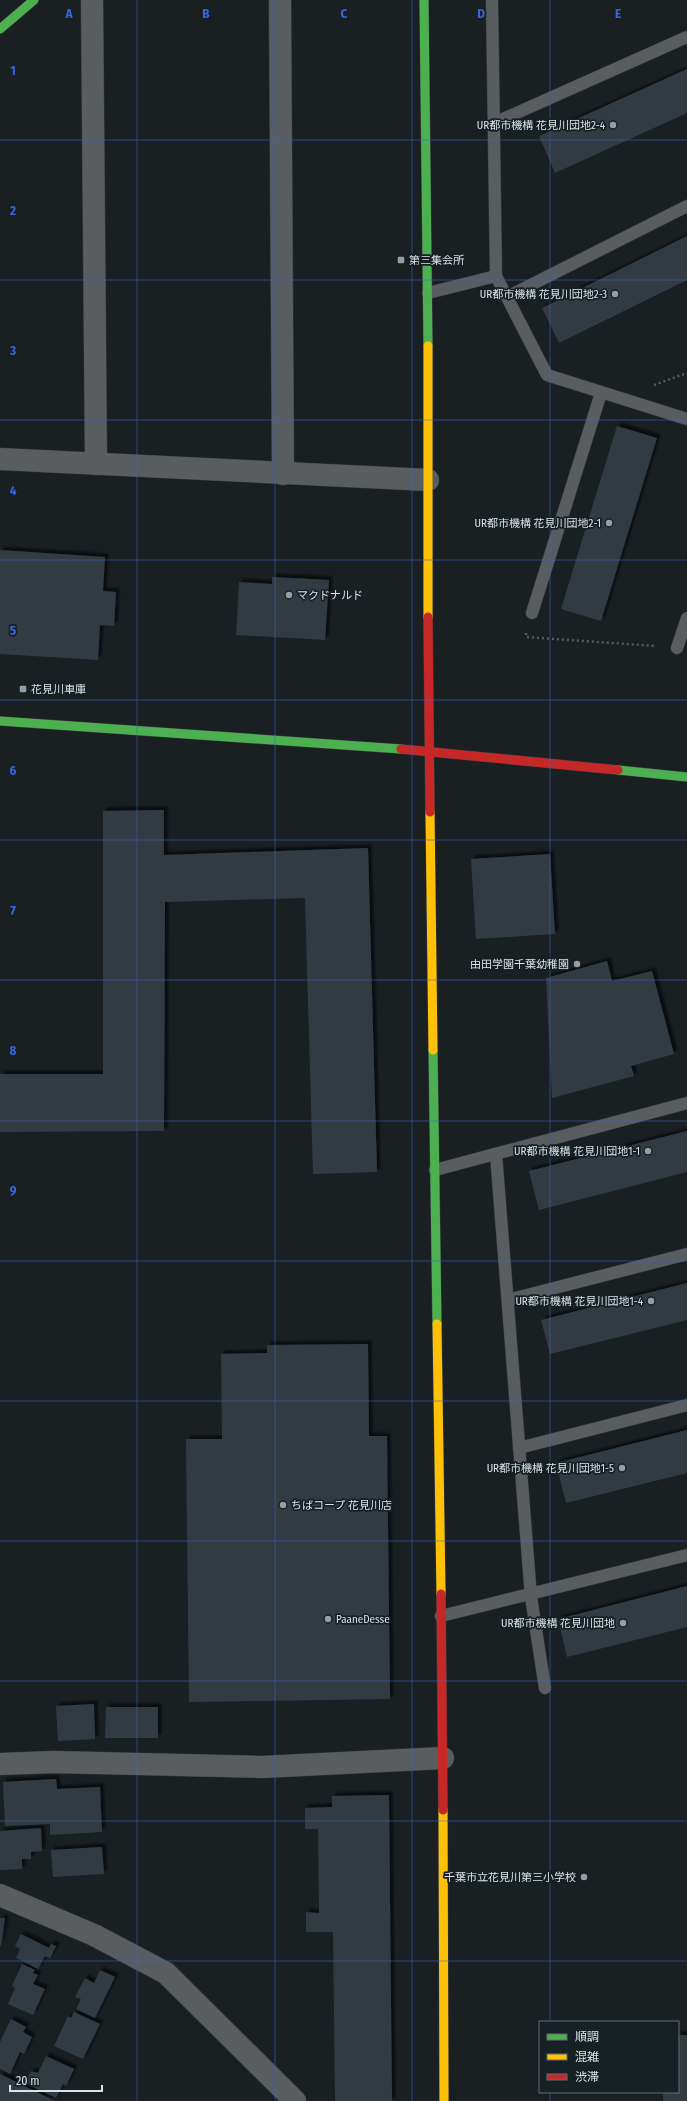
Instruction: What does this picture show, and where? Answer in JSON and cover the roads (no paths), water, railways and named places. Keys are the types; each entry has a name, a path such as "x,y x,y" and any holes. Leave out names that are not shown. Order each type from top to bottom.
{"street":[{"path":"0,29 34,0"},
{"path":"92,0 96,464"},
{"path":"280,0 283,474"},
{"path":"424,0 428,293 430,751 443,1758 444,2101"},
{"path":"0,459 428,480"},
{"path":"0,721 430,751 687,777"},
{"path":"0,1764 54,1762 262,1767 443,1758"},
{"path":"0,1895 94,1936 166,1973 295,2101"}],"lane":[{"path":"492,0 496,276 547,375 687,419"},
{"path":"494,123 687,37"},
{"path":"507,297 687,206"},
{"path":"428,293 496,276"},
{"path":"532,613 602,393"},
{"path":"677,648 687,618"},
{"path":"435,1170 687,1103"},
{"path":"496,1154 531,1594 545,1688"},
{"path":"508,1300 687,1254"},
{"path":"519,1448 687,1405"},
{"path":"441,1616 687,1555"}],"place":[{"name":"UR都市機構 花見川団地2-4","path":"613,125"},
{"name":"第三集会所","path":"401,260"},
{"name":"UR都市機構 花見川団地2-3","path":"615,294"},
{"name":"UR都市機構 花見川団地2-1","path":"609,523"},
{"name":"マクドナルド","path":"289,595"},
{"name":"花見川車庫","path":"23,689"},
{"name":"由田学園千葉幼稚園","path":"577,964"},
{"name":"UR都市機構 花見川団地1-1","path":"648,1151"},
{"name":"UR都市機構 花見川団地1-4","path":"651,1301"},
{"name":"UR都市機構 花見川団地1-5","path":"622,1468"},
{"name":"ちばコープ 花見川店","path":"283,1505"},
{"name":"PaaneDesse","path":"328,1619"},
{"name":"UR都市機構 花見川団地","path":"623,1623"},
{"name":"千葉市立花見川第三小学校","path":"584,1877"}]}
